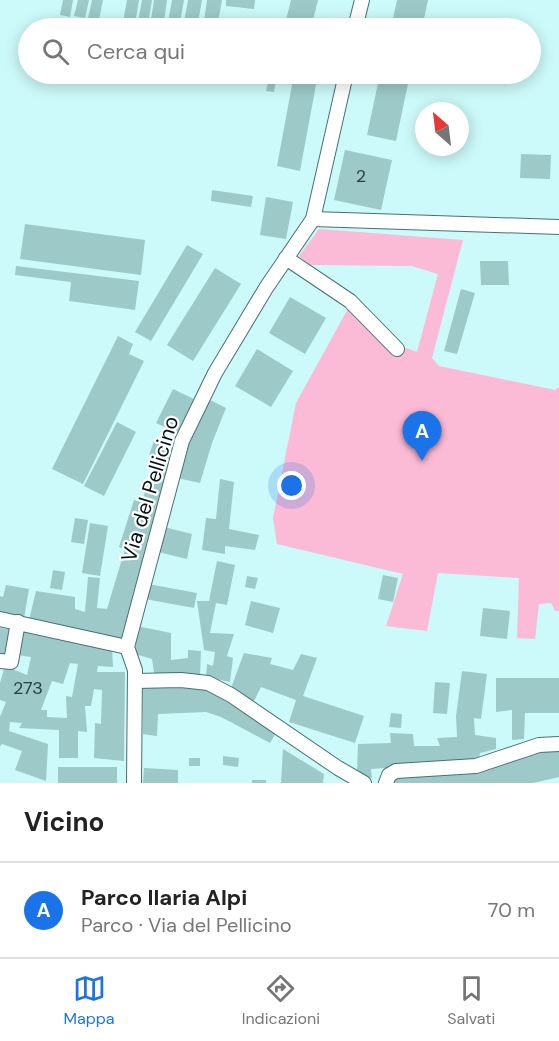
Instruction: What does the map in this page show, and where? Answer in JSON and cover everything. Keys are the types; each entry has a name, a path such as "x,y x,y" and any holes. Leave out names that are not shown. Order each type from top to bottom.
{"street":[{"path":"358,18 362,0"},
{"path":"344,84 313,219 559,227"},
{"name":"Via del Pellicino","path":"127,647 182,441 215,373 286,258 313,219"},
{"path":"286,258 350,301 397,349"},
{"path":"0,619 127,647 135,670 136,681 134,783"},
{"path":"0,661 11,662 18,622"},
{"path":"136,681 181,680 208,683 364,783"},
{"path":"386,783 389,775 396,771 476,766 539,745 559,744"}],"shaded area":[{"path":"319,229 463,240 432,358 439,366 555,390 559,387 559,611 555,611 551,603 539,604 535,639 517,638 519,578 438,573 427,631 386,626 403,574 277,544 273,518 296,403 350,305 397,352 406,348 417,352 438,274 412,266 310,265 299,256"}],"building":[{"path":"63,0 73,0 70,17 60,15"},
{"path":"78,0 89,0 85,18 74,16"},
{"path":"92,0 103,0 99,18 88,18"},
{"path":"127,0 139,0 136,18 124,18"},
{"path":"142,0 152,0 149,18 139,18"},
{"path":"154,0 167,0 164,18 151,18"},
{"path":"172,0 184,0 181,18 169,18"},
{"path":"188,0 202,0 199,18 185,18"},
{"path":"207,0 222,0 219,18 204,18"},
{"path":"226,0 255,0 254,9 226,6"},
{"path":"291,0 318,0 314,18 286,18"},
{"path":"397,0 428,0 424,18 393,18"},
{"path":"268,84 275,84 274,92 266,91"},
{"path":"292,84 316,84 300,171 277,166"},
{"path":"378,84 408,84 396,141 367,135"},
{"path":"345,150 392,160 381,210 334,200"},
{"path":"521,154 551,155 550,179 520,178"},
{"path":"212,190 253,196 251,207 211,201"},
{"path":"266,197 293,202 286,239 260,235"},
{"path":"25,224 145,240 141,275 20,259"},
{"path":"187,245 203,254 151,341 135,332"},
{"path":"480,261 508,261 509,285 481,285"},
{"path":"16,266 139,281 135,310 69,301 71,282 15,275"},
{"path":"215,268 241,284 193,361 167,345"},
{"path":"461,289 475,293 457,354 444,351"},
{"path":"290,297 326,318 305,354 269,333"},
{"path":"118,336 133,344 129,354 144,361 83,484 52,469"},
{"path":"257,349 293,371 271,407 235,386"},
{"path":"173,389 194,399 178,433 156,423"},
{"path":"210,400 226,408 200,483 177,478 195,426"},
{"path":"117,422 136,432 104,496 84,486"},
{"path":"154,441 165,447 164,456 171,458 125,640 29,620 36,591 75,597 75,609 85,612 88,577 100,578 97,608 107,609 125,549 119,547 134,500 142,502 155,456 149,455"},
{"path":"220,479 234,482 229,529 259,535 255,550 225,546 225,554 202,550 206,518 216,519"},
{"path":"75,518 88,520 84,544 71,542"},
{"path":"90,523 108,526 100,576 82,573"},
{"path":"164,527 192,534 187,559 158,552"},
{"path":"217,561 235,565 227,605 216,603 210,633 234,634 227,656 233,658 230,682 206,677 207,664 213,666 215,652 204,650 197,601 209,601"},
{"path":"53,570 65,572 62,590 50,588"},
{"path":"383,575 398,578 393,602 378,599"},
{"path":"247,576 258,578 255,589 245,587"},
{"path":"148,584 197,593 194,608 145,599"},
{"path":"6,585 29,589 24,619 0,614 0,596 3,597"},
{"path":"251,601 280,608 273,633 245,625"},
{"path":"483,608 510,611 507,639 480,636"},
{"path":"137,626 171,633 171,660 188,658 188,650 201,651 200,677 155,679 152,659 135,654"},
{"path":"0,628 14,630 10,658 0,657"},
{"path":"21,630 112,648 113,667 98,666 97,672 125,672 124,761 94,758 95,723 101,724 102,690 94,689 91,706 85,706 87,732 78,731 78,758 59,758 59,730 19,728 22,723 10,722 9,731 48,744 46,781 15,770 22,751 2,744 0,746 0,717 6,702 0,700 0,683 5,666 27,675 31,657 18,655","holes":["70,663 78,664 72,697 66,696 67,718 47,717 47,710 41,710 52,681 63,684"]},
{"path":"244,653 272,658 270,664 293,670 301,654 317,658 303,696 364,716 355,743 289,722 296,700 261,687 253,703 231,688"},
{"path":"462,671 487,674 481,719 474,718 475,735 496,738 496,749 480,753 478,762 371,769 372,778 357,773 358,744 391,743 390,733 413,734 414,746 440,746 437,738 457,737 456,716"},
{"path":"496,678 559,678 559,713 525,713 524,739 512,740 512,710 496,712"},
{"path":"184,682 208,689 276,733 270,743 221,717 206,712 158,714 157,736 143,734 143,685"},
{"path":"435,682 450,683 447,714 433,713"},
{"path":"391,713 402,714 401,728 389,727"},
{"path":"283,749 324,774 323,783 281,783"},
{"path":"559,749 559,777 533,783 394,783 394,777 541,750"},
{"path":"223,756 239,758 238,767 223,765"},
{"path":"189,758 200,758 200,766 189,766"},
{"path":"58,767 117,767 117,783 58,783"},
{"path":"144,768 178,770 178,783 143,783"},
{"path":"252,780 266,780 266,783 252,783"}],"place":[{"name":"Parco Ilaria Alpi","path":"422,461"}]}
